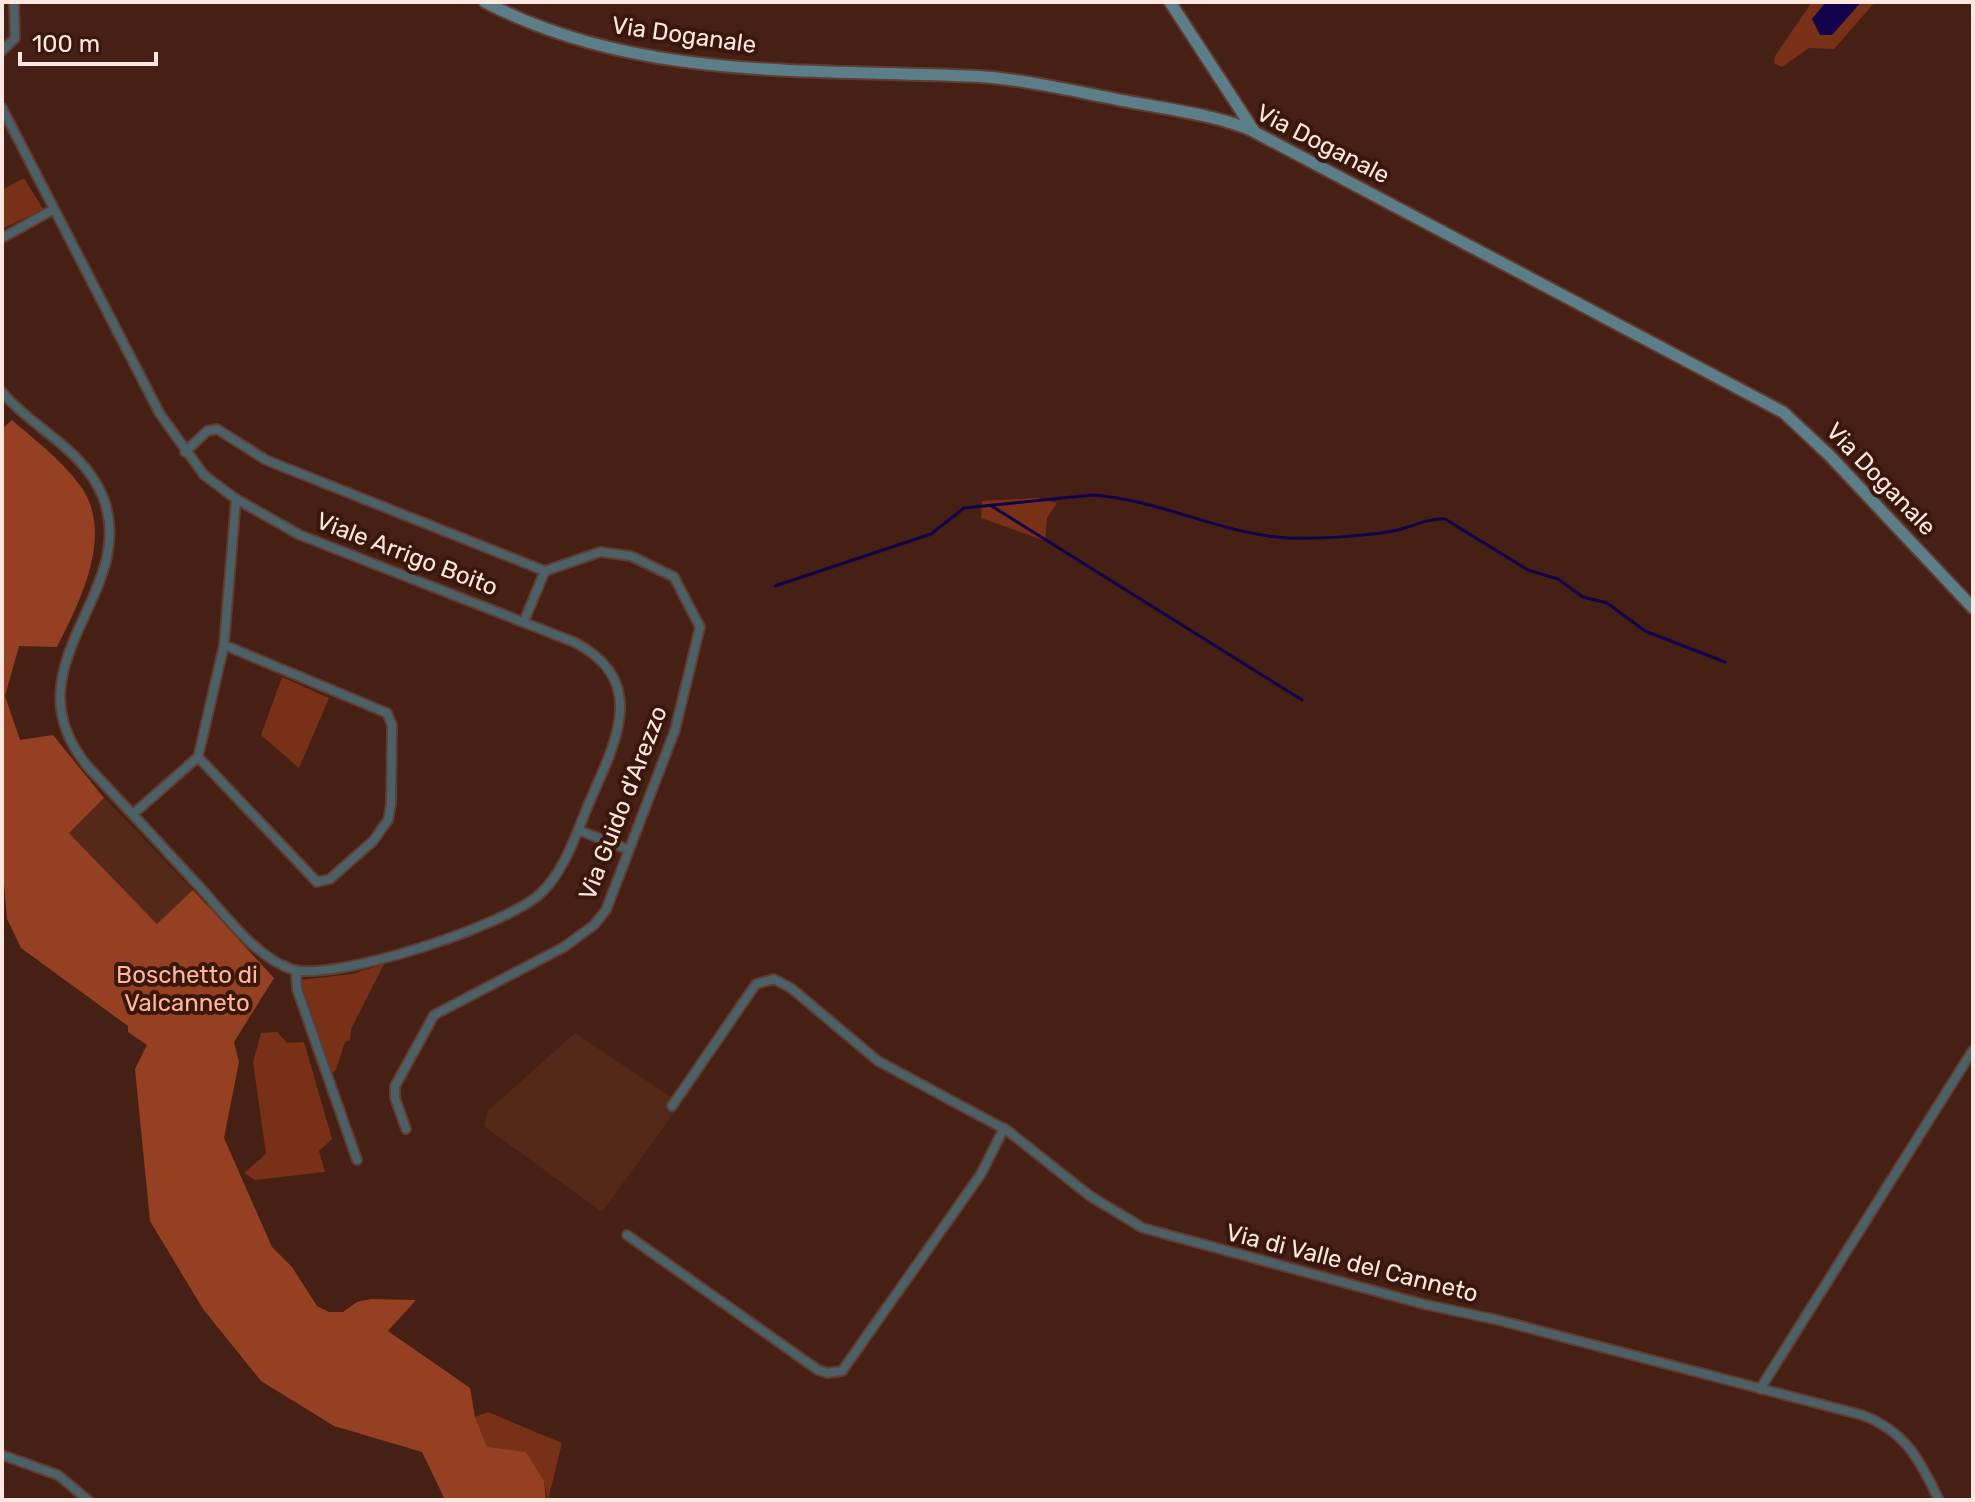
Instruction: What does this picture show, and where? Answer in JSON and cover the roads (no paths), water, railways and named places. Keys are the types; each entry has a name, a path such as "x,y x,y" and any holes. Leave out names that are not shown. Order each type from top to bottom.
{"main road":[{"name":"Via Doganale","path":"485,2 579,39 654,58 747,69 969,76 1012,81 1203,116 1254,131 1783,412 1830,456 1973,608"},
{"path":"1170,2 1254,131"}],"street":[{"path":"2,51 15,38 14,2"},
{"name":"Viale Arrigo Boito","path":"2,108 158,410 204,475 236,499 308,538 524,621 593,653 612,673 618,688 621,712 617,735 578,830 554,878 531,902 480,927 392,955 347,966 296,970"},
{"path":"2,238 54,209"},
{"path":"2,392 73,453 91,475 105,503 109,526 105,561 63,668 59,699 79,755 243,933 272,958 296,970 297,989 357,1160"},
{"path":"185,452 207,431 217,429 262,459 545,571 524,621"},
{"path":"133,814 198,757 224,645 236,499"},
{"name":"Via Guido d'Arezzo","path":"406,1129 395,1098 395,1086 428,1021 445,1008 559,950 594,925 608,906 679,719 700,637 698,620 674,577 627,555 600,552 545,571"},
{"path":"198,757 317,882 330,879 373,841 390,814 392,725 387,713 224,645"},
{"path":"578,830 629,850"},
{"name":"Via di Valle del Canneto","path":"672,1106 756,984 774,979 788,985 883,1065 1004,1128 1090,1196 1143,1228 1423,1304 1498,1320 1857,1413 1891,1428 1916,1454 1939,1500"},
{"path":"1760,1389 1973,1050"},
{"path":"627,1235 818,1370 827,1373 842,1371 981,1174 1004,1128"},
{"path":"2,1455 62,1477 88,1500"}],"waterway":[{"path":"775,586 931,534 964,508 1092,495 1141,503 1238,530 1288,538 1373,534 1445,519 1528,570 1558,579 1583,597 1607,603 1645,631 1725,662"},
{"path":"990,505 1302,700"}],"park label":[{"name":"Boschetto di Valcanneto","path":"187,989"}]}
